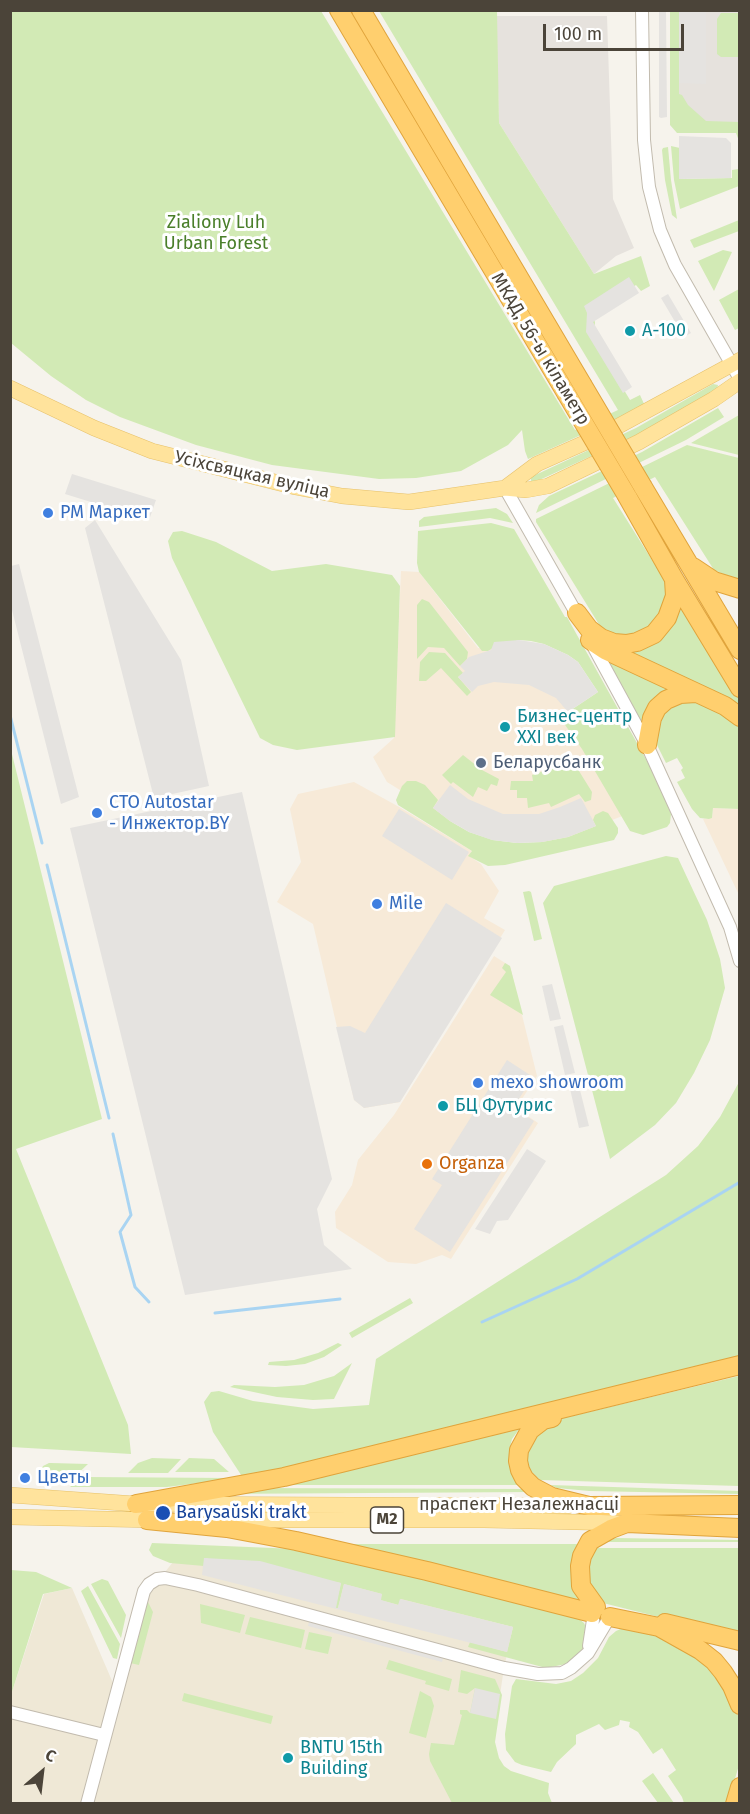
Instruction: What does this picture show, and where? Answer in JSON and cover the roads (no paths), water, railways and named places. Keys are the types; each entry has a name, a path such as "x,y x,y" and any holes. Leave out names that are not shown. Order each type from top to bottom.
{"highway":[{"name":"МКАД, 56-ы кіламетр","path":"339,10 566,393 688,562 740,650"},
{"name":"МКАД, 56-ы кіламетр","path":"361,10 582,384 635,491 674,579 740,688"},
{"path":"688,562 705,576 723,585 740,589"},
{"path":"577,613 601,638 626,644 637,642 654,634 667,618 675,596 674,579"},
{"path":"590,640 605,650 725,706 740,717"},
{"path":"647,745 652,718 657,708 666,700 680,694 696,693"},
{"path":"136,1504 284,1477 740,1365"},
{"path":"589,1506 552,1497 533,1487 524,1478 519,1470 519,1450 530,1430 543,1420 740,1371"},
{"name":"праспект Незалежнасці","path":"589,1506 740,1505"},
{"path":"147,1520 227,1528 296,1541 659,1627 700,1650 714,1661 732,1686 740,1706"},
{"path":"627,1523 611,1528 590,1541 582,1556 579,1577 581,1586 601,1615 740,1641"},
{"name":"праспект Незалежнасці","path":"627,1523 740,1528"},
{"path":"735,1803 740,1787"}],"main road":[{"path":"505,489 537,464 602,435 735,362"},
{"name":"Усіхсвяцкая вуліца","path":"10,388 94,428 152,451 295,487 342,496 408,502 505,489 526,490 548,486 613,456 714,399 740,380"},
{"name":"праспект Незалежнасці","path":"10,1495 136,1504 589,1506"},
{"name":"праспект Незалежнасці","path":"10,1517 627,1523"}],"street":[{"path":"642,10 644,140 649,187 660,230 675,265 735,362 740,380"},
{"path":"505,489 577,613 647,745 730,927 740,961"},
{"path":"87,1803 144,1591 152,1581 160,1578 198,1585 504,1668 538,1674 562,1673 588,1653 601,1615"},
{"path":"10,1712 104,1735"}],"waterway":[{"path":"10,715 42,843"},
{"path":"47,865 109,1118"},
{"path":"113,1134 131,1215 120,1232 135,1287 149,1302"},
{"path":"482,1322 577,1279 740,1182"},
{"path":"215,1313 340,1299"}],"place":[{"name":"A-100","path":"630,331"},
{"name":"РМ Маркет","path":"48,513"},
{"name":"Бизнес-центр XXI век","path":"505,727"},
{"name":"Беларусбанк","path":"481,763"},
{"name":"СТО Autostar - Инжектор.BY","path":"97,813"},
{"name":"Mile","path":"377,904"},
{"name":"mexo showroom","path":"478,1083"},
{"name":"БЦ Футурис","path":"443,1106"},
{"name":"Organza","path":"427,1164"},
{"name":"Цветы","path":"25,1478"},
{"name":"Barysaŭski trakt","path":"163,1513"},
{"name":"BNTU 15th Building","path":"288,1758"}],"park label":[{"name":"Zialiony Luh Urban Forest","path":"216,233"}]}
